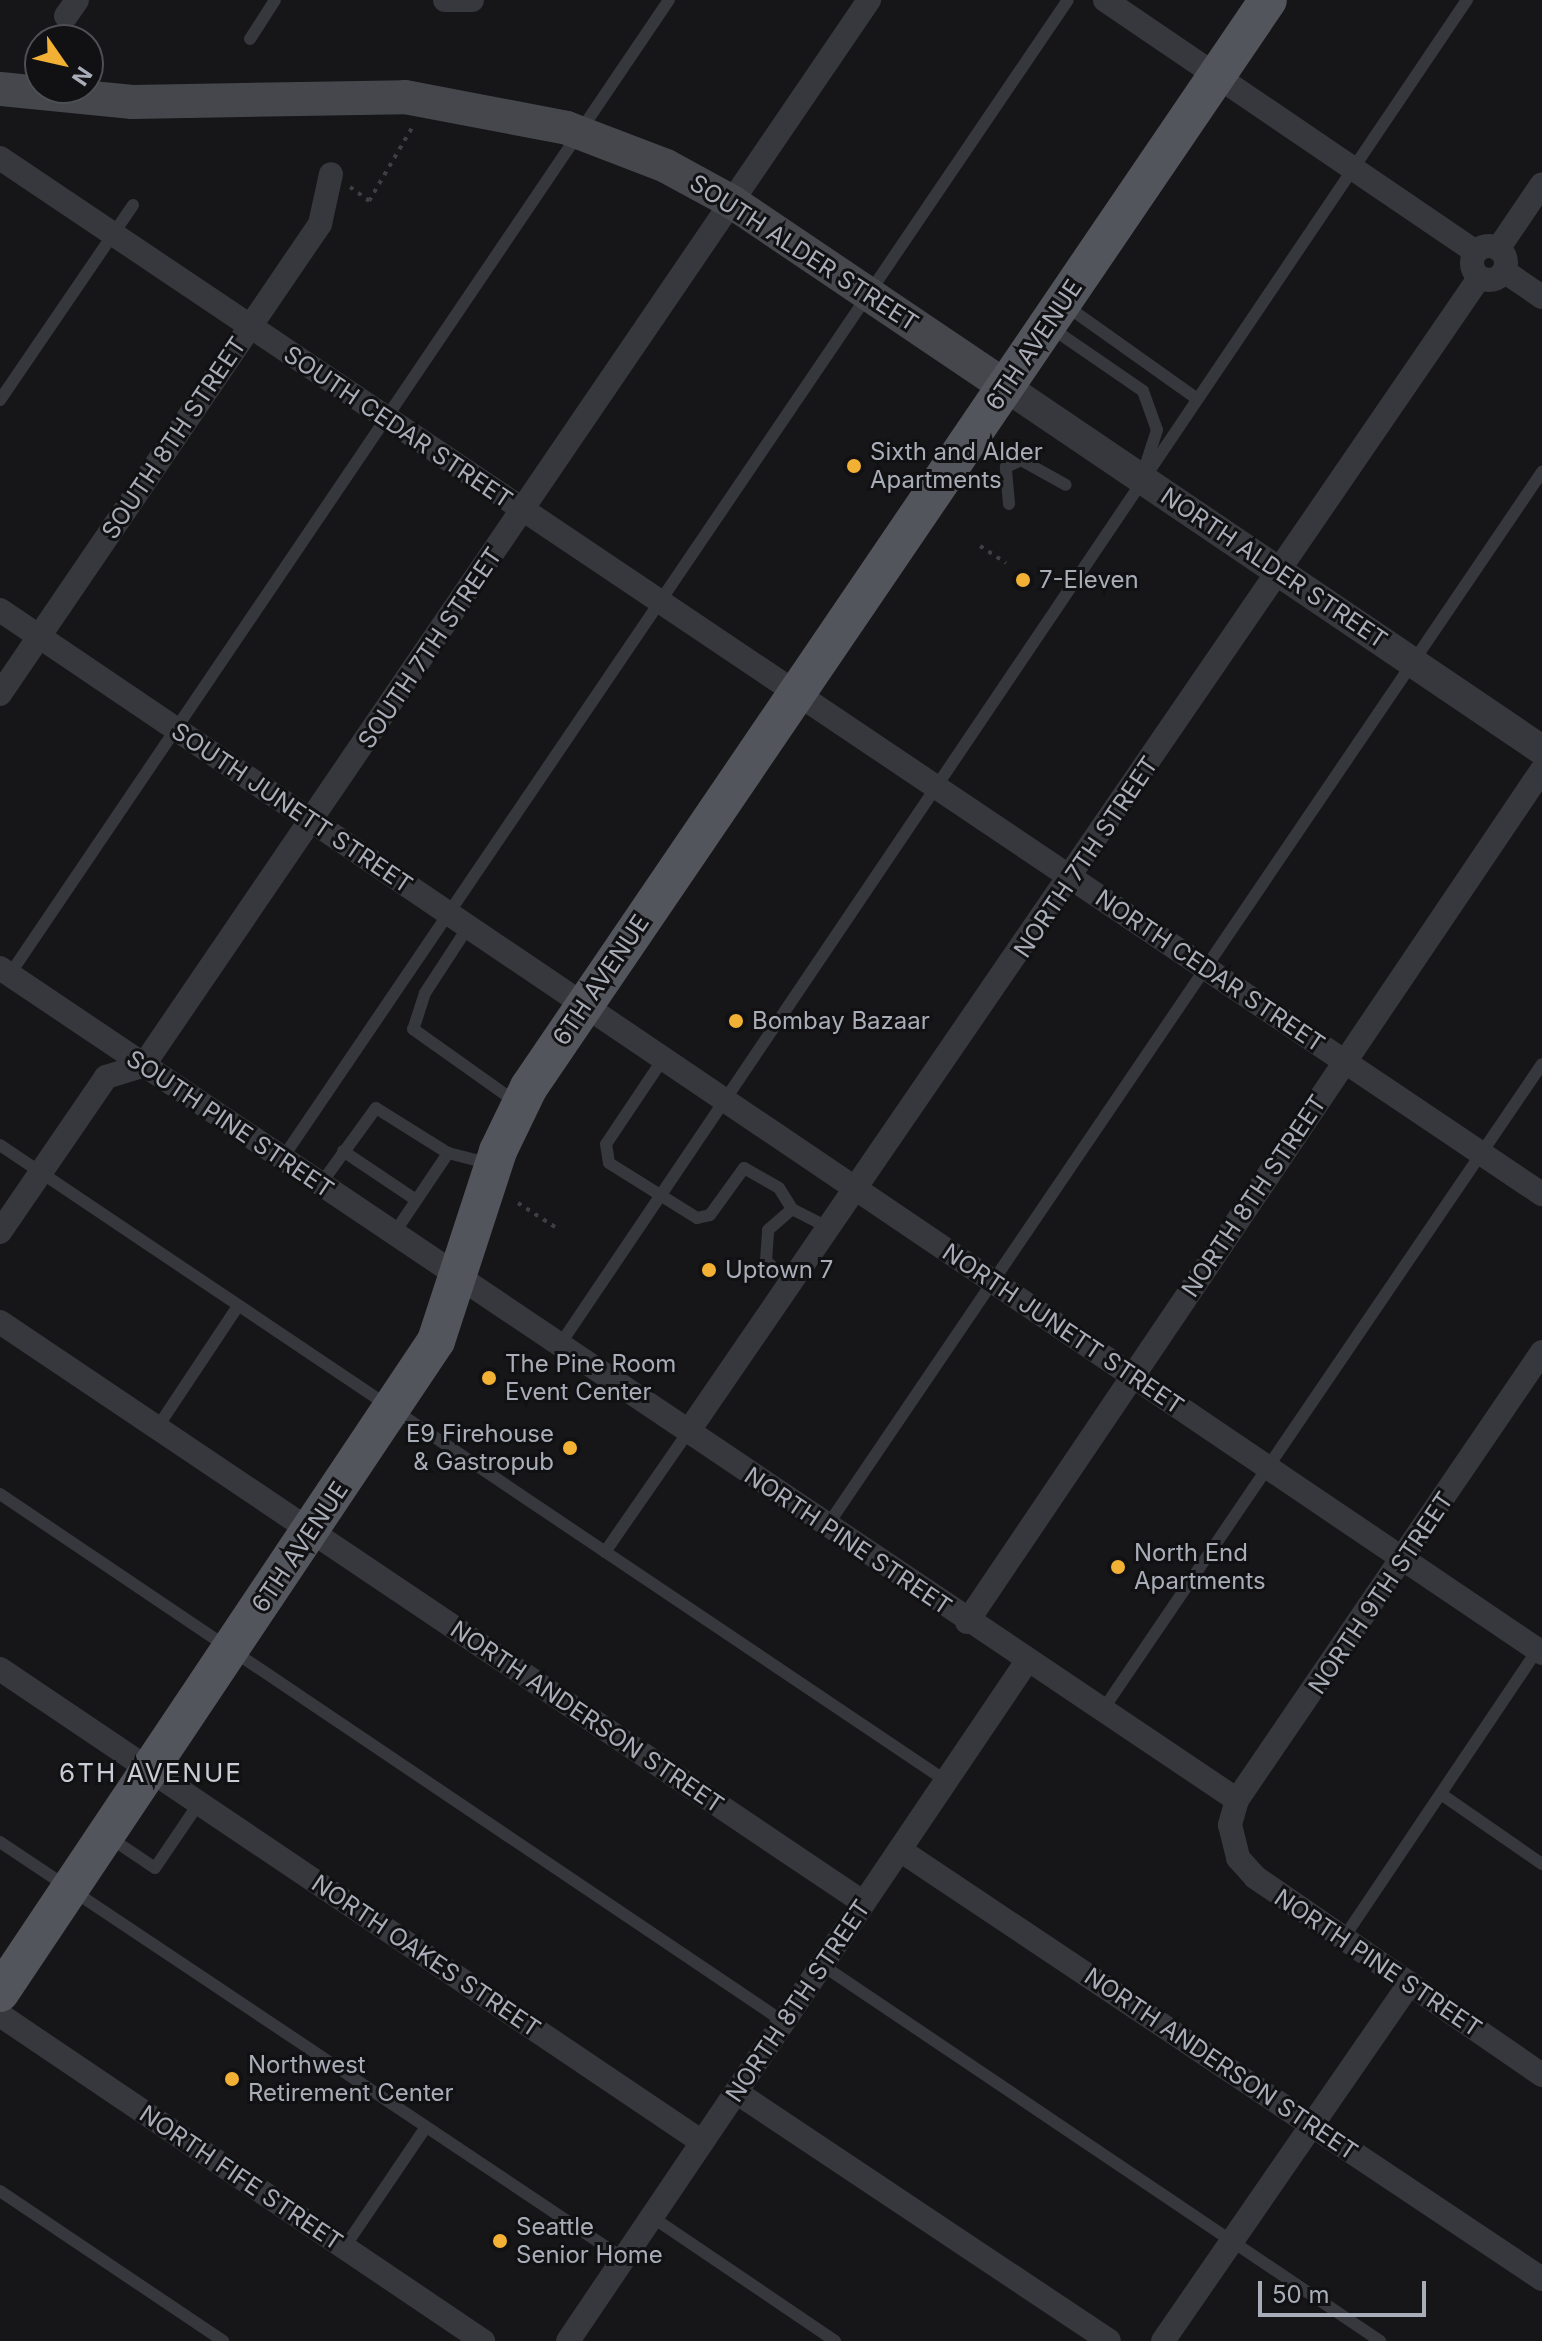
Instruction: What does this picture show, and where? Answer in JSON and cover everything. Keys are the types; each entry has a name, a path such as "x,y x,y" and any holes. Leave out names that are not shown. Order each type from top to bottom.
{"main road":[{"name":"6TH AVENUE","path":"0,1993 443,1329 494,1165 519,1104 583,1005 1268,0"},
{"path":"0,89 132,102 405,97"},
{"name":"SOUTH ALDER STREET","path":"405,97 579,132 732,202 1006,387"}],"street":[{"name":"SOUTH 7TH STREET","path":"143,1066 313,822 869,0"},
{"path":"1105,0 1352,167 1493,257 1542,297"},
{"name":"SOUTH CEDAR STREET","path":"0,158 797,694"},
{"name":"SOUTH 8TH STREET","path":"0,694 320,224 331,174"},
{"path":"1493,257 1542,184"},
{"name":"NORTH 7TH STREET","path":"688,1432 859,1191 1479,278 1496,279 1493,257"},
{"name":"NORTH ALDER STREET","path":"1006,387 1542,750"},
{"name":"SOUTH JUNETT STREET","path":"0,610 583,1005"},
{"name":"NORTH CEDAR STREET","path":"797,694 1542,1194"},
{"name":"NORTH 8TH STREET","path":"967,1622 1542,770"},
{"name":"SOUTH PINE STREET","path":"5,971 460,1280"},
{"name":"NORTH JUNETT STREET","path":"583,1005 1405,1561 1541,1649"},
{"path":"0,1232 106,1077 143,1066"},
{"name":"NORTH PINE STREET","path":"460,1280 1237,1800"},
{"name":"NORTH ANDERSON STREET","path":"0,1322 864,1903"},
{"name":"NORTH 9TH STREET","path":"1231,1835 1237,1800 1405,1561 1542,1352"},
{"name":"NORTH 8TH STREET","path":"573,2339 702,2142 1027,1661"},
{"name":"NORTH OAKES STREET","path":"0,1669 702,2142"},
{"name":"NORTH PINE STREET","path":"1231,1835 1248,1871 1541,2073"},
{"name":"NORTH ANDERSON STREET","path":"900,1850 1542,2279"},
{"path":"1163,2341 1409,1984"},
{"name":"NORTH FIFE STREET","path":"0,2015 483,2341"},
{"path":"736,2092 1109,2341"}],"lane":[{"path":"250,39 275,0"},
{"path":"5,971 175,729 669,0"},
{"path":"282,1159 656,600 1068,0"},
{"path":"559,1346 1467,0"},
{"path":"0,400 133,205"},
{"path":"1055,314 1196,398"},
{"path":"1055,314 1143,391 1157,430 1142,478"},
{"path":"1009,504 1006,467 1021,460 1066,485"},
{"path":"827,1526 1410,660 1542,472"},
{"path":"468,927 425,993 413,1029 471,1077 519,1104"},
{"path":"663,1059 604,1155 660,1195 706,1218 748,1168 779,1188 792,1209 832,1229"},
{"path":"1102,1711 1542,1064"},
{"path":"320,1185 376,1108 448,1153 494,1165"},
{"path":"0,1145 946,1781"},
{"path":"343,1151 416,1200"},
{"path":"393,1235 448,1153"},
{"path":"792,1209 773,1223 763,1250 772,1269 792,1285"},
{"path":"157,1428 238,1306"},
{"path":"605,1552 688,1432"},
{"path":"0,1494 784,2022"},
{"path":"1343,1939 1541,1649"},
{"path":"1441,1794 1542,1864"},
{"path":"106,1835 155,1868 199,1803"},
{"path":"0,1842 624,2259"},
{"path":"822,1965 1380,2341"},
{"path":"344,2248 426,2127"},
{"path":"0,2191 223,2341"},
{"path":"652,2217 835,2341"}],"path":[{"path":"331,174 369,201 414,132 405,97"},
{"path":"980,546 1006,563"},
{"path":"518,1203 558,1229"}],"place":[{"name":"Sixth and Alder Apartments","path":"854,466"},
{"name":"7-Eleven","path":"1023,580"},
{"name":"Bombay Bazaar","path":"736,1021"},
{"name":"Uptown 7","path":"709,1270"},
{"name":"The Pine Room Event Center","path":"489,1378"},
{"name":"E9 Firehouse & Gastropub","path":"570,1448"},
{"name":"North End Apartments","path":"1118,1567"},
{"name":"Northwest Retirement Center","path":"232,2079"},
{"name":"Seattle Senior Home","path":"500,2241"}],"district":[{"name":"6TH AVENUE","path":"151,1773"}]}
